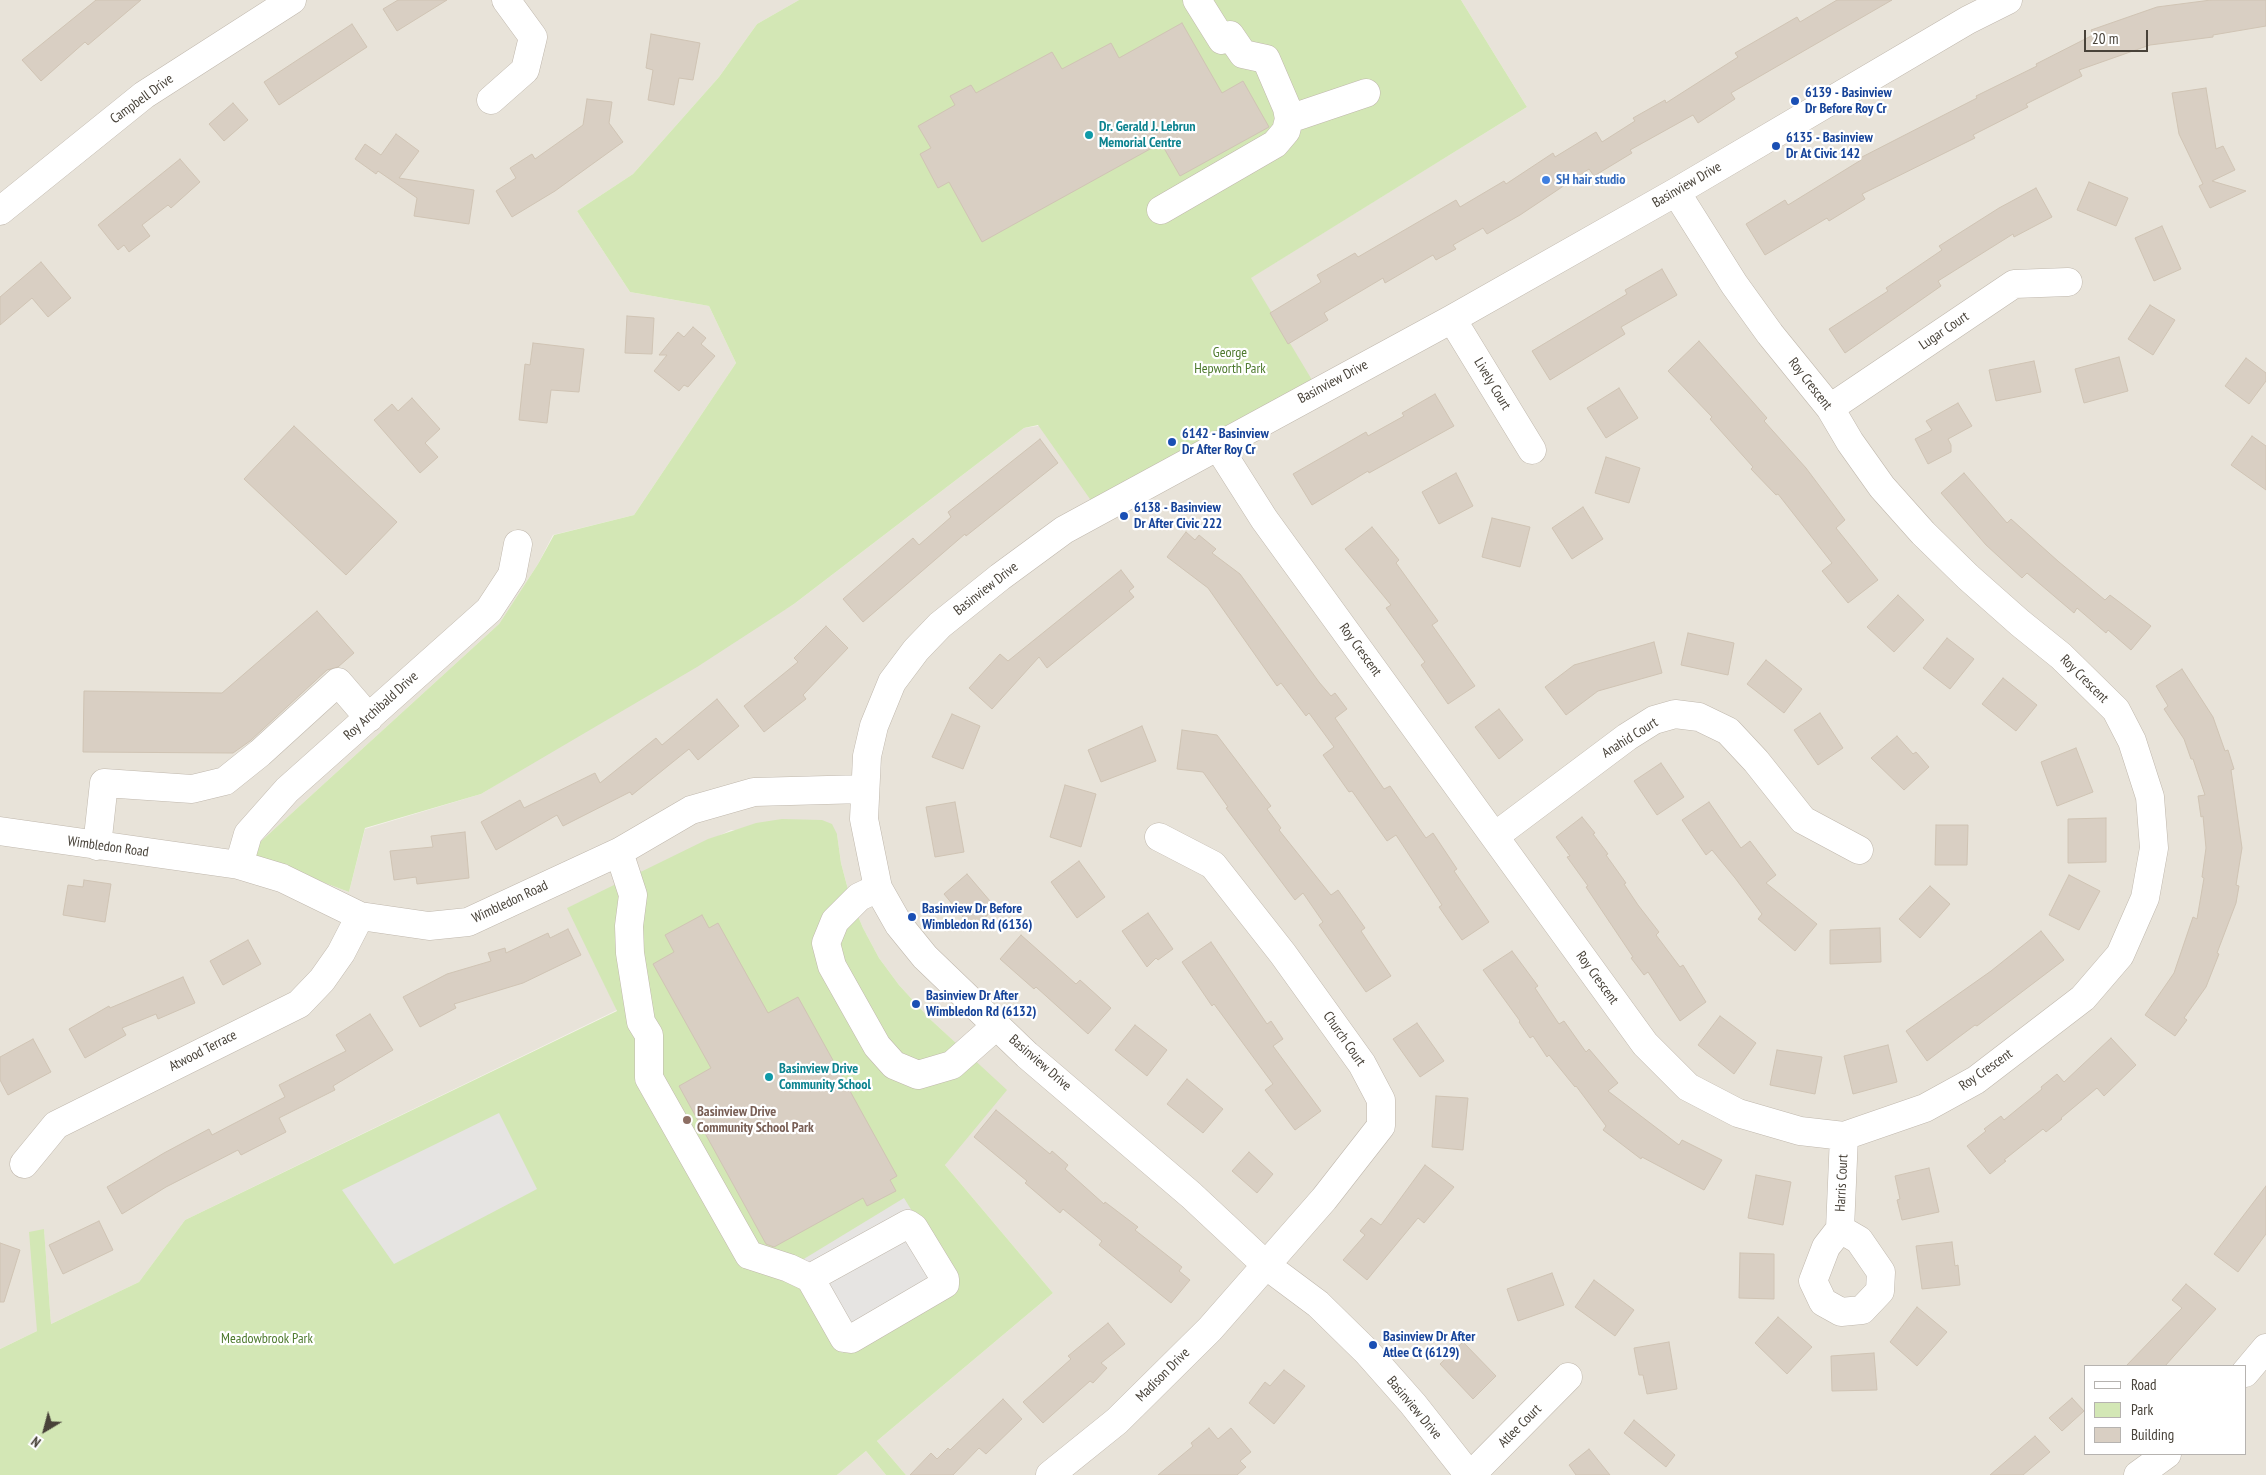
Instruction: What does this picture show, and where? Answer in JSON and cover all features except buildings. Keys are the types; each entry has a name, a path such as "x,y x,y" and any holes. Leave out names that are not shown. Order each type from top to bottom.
{"street":[{"name":"Campbell Drive","path":"0,211 144,95 292,0"},
{"path":"491,100 525,70 533,37 506,0"},
{"path":"1161,210 1275,144 1286,131 1290,119 1266,59 1243,54 1226,38 1197,0"},
{"name":"Basinview Drive","path":"1470,1475 1413,1404 1367,1352 1318,1304 1268,1266 1191,1195 996,1026 925,957 899,925 878,888 864,819 867,756 874,726 892,682 916,650 940,625 1000,577 1064,530 1217,445 1452,319 1676,192 1968,20 2008,0"},
{"path":"1290,119 1366,93"},
{"name":"Roy Crescent","path":"1217,445 1264,519 1645,1044 1688,1087 1738,1113 1800,1131 1844,1136 1925,1108 1976,1080 2083,998 2120,955 2145,898 2154,848 2150,797 2132,741 2116,710 2061,656 1981,588 1923,532 1882,487 1850,442 1830,408 1770,334 1734,284 1676,192"},
{"name":"Lugar Court","path":"1830,408 2014,284 2068,282"},
{"name":"Lively Court","path":"1452,319 1532,450"},
{"name":"Roy Archibald Drive","path":"239,865 248,834 287,790 489,610 512,575 518,544"},
{"path":"97,846 104,783 192,789 225,781 260,753 338,682 369,718"},
{"name":"Anahid Court","path":"1495,836 1627,737 1654,720 1675,714 1699,717 1728,731 1803,820 1859,850"},
{"name":"Wimbledon Road","path":"0,831 239,865 282,878 360,916 430,926 468,922 619,852 692,810 754,792 864,789"},
{"name":"Church Court","path":"1159,837 1213,865 1283,954 1342,1034 1362,1064 1381,1100 1381,1126 1359,1157 1268,1266"},
{"path":"619,852 633,895 629,926 630,954 641,1022 649,1035 649,1078 750,1254 810,1278 844,1338 850,1339 945,1284 945,1279 914,1228 908,1224 810,1278"},
{"path":"878,888 859,897 836,921 826,943 832,966 877,1046 894,1065 918,1075 952,1065 996,1026"},
{"name":"Atwood Terrace","path":"24,1164 56,1126 299,1004 322,980 341,953 360,916"},
{"name":"Harris Court","path":"1840,1229 1844,1136"},
{"name":"Madison Drive","path":"1050,1475 1117,1421 1210,1329 1268,1266"},
{"path":"2246,1372 2266,1348"},
{"name":"Atlee Court","path":"1470,1475 1568,1377"},
{"path":"2138,1475 2166,1455"}],"shaded area":[{"path":"0,0 799,0 757,24 719,77 633,174 577,211 630,292 709,306 736,363 634,515 553,535 538,564 499,624 247,854 349,892 365,829 481,794 794,604 1024,428 1314,385 1250,278 1527,107 1461,0 2266,0 2266,1475 906,1475 877,1441 1053,1293 945,1165 974,1060 931,1020 899,985 879,958 863,928 850,897 841,863 837,834 731,830 568,908 617,1010 185,1220 139,1282 51,1324 44,1230 37,1331 0,1349"},
{"path":"499,1113 537,1189 394,1264 342,1190"},
{"path":"904,1198 956,1283 842,1353 789,1268"},
{"path":"866,1451 886,1475 837,1475"}],"green space":[{"name":"George Hepworth Park","path":"799,0 1461,0 1527,107 1251,278 1315,385 1097,509 1038,425 1024,428 794,604 697,667 481,794 365,828 349,892 247,854 499,624 538,564 554,535 634,515 736,363 709,306 630,292 577,211 633,174 719,77 757,24"},
{"name":"Meadowbrook Park","path":"782,819 822,820 832,824 837,834 841,863 850,897 863,928 879,958 899,985 931,1020 1007,1090 945,1165 1053,1293 877,1441 906,1475 886,1475 866,1451 837,1475 0,1475 0,1349 37,1331 29,1232 44,1229 51,1324 139,1282 185,1220 617,1011 567,908 708,839 756,823"}],"place":[{"name":"6139 - Basinview Dr Before Roy Cr","path":"1795,101"},
{"name":"Dr. Gerald J. Lebrun Memorial Centre","path":"1089,135"},
{"name":"6135 - Basinview Dr At Civic 142","path":"1776,146"},
{"name":"SH hair studio","path":"1546,180"},
{"name":"6142 - Basinview Dr After Roy Cr","path":"1172,442"},
{"name":"6138 - Basinview Dr After Civic 222","path":"1124,516"},
{"name":"Basinview Dr Before Wimbledon Rd (6136)","path":"912,917"},
{"name":"Basinview Dr After Wimbledon Rd (6132)","path":"916,1004"},
{"name":"Basinview Drive Community School","path":"769,1077"},
{"name":"Basinview Drive Community School Park","path":"687,1120"},
{"name":"Basinview Dr After Atlee Ct (6129)","path":"1373,1345"}]}
